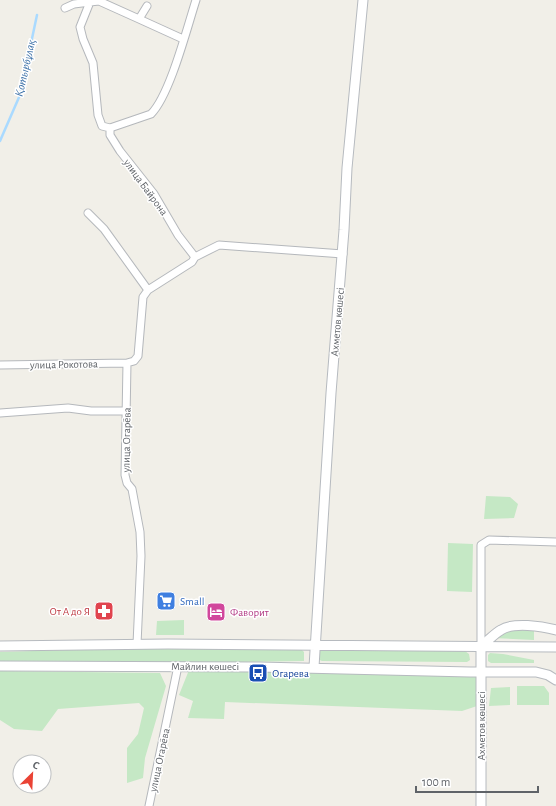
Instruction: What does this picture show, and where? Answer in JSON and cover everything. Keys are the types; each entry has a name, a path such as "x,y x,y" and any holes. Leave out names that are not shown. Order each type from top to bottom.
{"main road":[{"name":"Ахметов көшесі","path":"314,667 314,644 330,401 343,254 347,168 363,0"},
{"path":"482,646 501,629 508,627 542,626 556,630"},
{"name":"Майлин көшесі","path":"0,646 314,644 556,647"},
{"name":"Ахметов көшесі","path":"481,806 482,646"},
{"path":"544,646 556,652"},
{"name":"Майлин көшесі","path":"0,666 314,667 482,672 539,672 556,680"}],"street":[{"path":"91,1 80,27 83,39 93,63 98,115 102,126 110,128 151,114 156,109 165,91 196,0"},
{"path":"66,8 74,4 91,1 99,2 183,39"},
{"path":"139,19 147,6"},
{"name":"улица Байрона","path":"110,128 110,135 120,152 154,194 178,235 195,257"},
{"path":"88,213 104,229 148,290"},
{"path":"127,363 134,361 138,356 143,297 148,290 192,262 195,257 219,245 343,254"},
{"name":"улица Рокотова","path":"0,365 127,363"},
{"name":"улица Огарёва","path":"127,363 125,474 127,482 132,489 140,532 141,556 137,644"},
{"path":"0,413 68,408 91,411 127,410"},
{"path":"482,646 481,545 489,540 556,542"},
{"name":"улица Огарёва","path":"150,806 178,666"}],"green space":[{"path":"486,496 510,497 518,504 514,518 484,519"},
{"path":"448,543 473,544 472,592 447,591"},
{"path":"184,620 184,635 156,635 157,621"},
{"path":"534,629 534,640 492,638 509,630"},
{"path":"162,647 301,649 304,652 304,661 0,665 0,652"},
{"path":"320,651 465,651 469,654 470,660 467,662 322,661 317,659 317,655"},
{"path":"490,653 534,660 534,663 491,663 488,661 488,655"},
{"path":"189,670 477,676 477,706 462,711 225,702 224,719 188,718 193,701 179,695"},
{"path":"0,671 160,673 166,686 145,758 143,778 127,783 127,748 138,734 144,708 139,703 58,709 42,731 14,729 0,720"},
{"path":"517,686 544,686 549,693 549,705 517,705"},
{"path":"510,687 510,705 489,706 491,688"}],"waterway":[{"name":"Қотырбұлақ","path":"0,141 20,95 37,15"}],"place":[{"name":"Small","path":"166,601"},
{"name":"От А до Я","path":"104,611"},
{"name":"Фаворит","path":"216,612"},
{"name":"Огарева","path":"258,673"}]}
